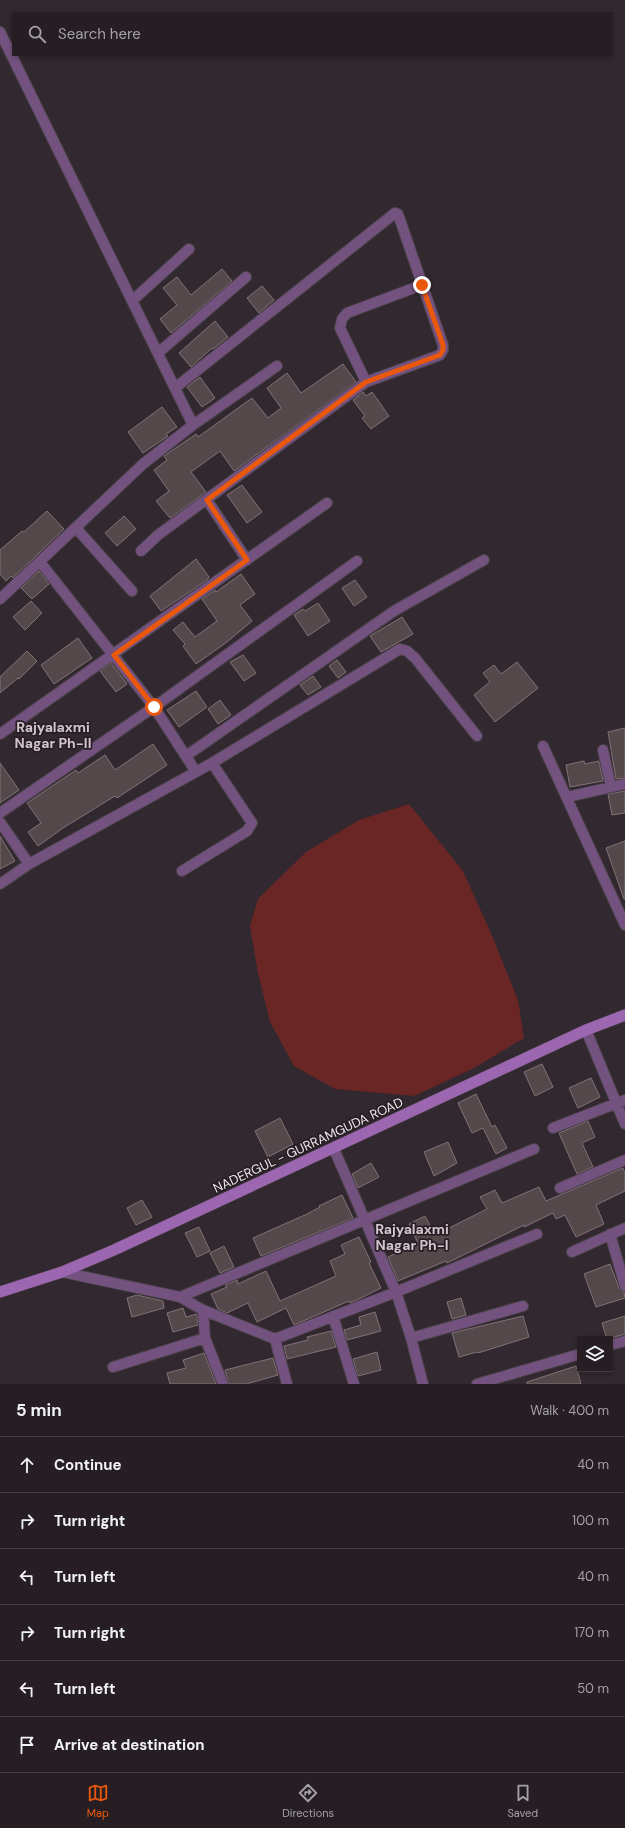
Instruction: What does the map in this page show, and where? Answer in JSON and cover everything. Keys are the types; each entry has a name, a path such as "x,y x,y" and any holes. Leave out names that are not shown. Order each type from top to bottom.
{"main road":[{"name":"NADERGUL - GURRAMGUDA ROAD","path":"0,1292 62,1272 121,1247 302,1161 334,1149 586,1030 625,1015"}],"street":[{"path":"0,32 133,300 193,425"},
{"path":"141,551 158,535 366,382 440,355 443,350 443,345 398,214 395,213 175,388"},
{"path":"133,300 189,249"},
{"path":"158,353 246,277"},
{"path":"366,382 340,328 342,319 347,313 422,285"},
{"path":"0,599 143,464 193,425 277,366"},
{"path":"207,500 247,560"},
{"path":"0,734 114,655 327,502"},
{"path":"76,528 132,590"},
{"path":"186,756 394,611 484,560"},
{"path":"0,813 154,707 357,561"},
{"path":"40,562 154,707 196,772"},
{"path":"0,884 29,864 212,763 400,649 407,651 415,658 477,736"},
{"path":"543,746 568,797 625,925"},
{"path":"603,750 611,787"},
{"path":"182,871 247,831 251,826 252,822 212,763"},
{"path":"568,797 625,784"},
{"path":"0,822 29,864"},
{"path":"586,1030 621,1101 625,1124"},
{"path":"553,1128 621,1101"},
{"path":"334,1149 396,1292 411,1338 423,1384"},
{"path":"180,1297 534,1149"},
{"path":"560,1188 625,1160"},
{"path":"572,1252 625,1228"},
{"path":"62,1272 180,1297 204,1310 275,1339 396,1292 537,1234"},
{"path":"610,1234 625,1286"},
{"path":"411,1338 523,1306"},
{"path":"204,1310 205,1338 223,1384"},
{"path":"333,1316 354,1384"},
{"path":"113,1367 205,1338"},
{"path":"275,1339 288,1384"},
{"path":"613,1344 625,1341"},
{"path":"477,1384 577,1355"}],"shaded area":[{"path":"409,804 463,871 493,938 518,1000 524,1038 474,1068 414,1096 335,1089 294,1066 270,1022 258,973 250,926 258,899 306,852 359,820"}],"building":[{"path":"222,269 232,281 171,333 160,319 177,305 163,288 177,277 191,295"},
{"path":"262,286 274,300 259,313 247,298"},
{"path":"215,321 228,337 213,349 212,348 191,367 179,353"},
{"path":"343,364 356,382 234,471 220,451 191,472 206,492 170,518 156,501 169,491 154,470 167,460 164,456 196,434 198,437 252,398 268,418 281,408 267,388 287,373 301,393"},
{"path":"200,377 215,398 202,407 187,387"},
{"path":"363,392 366,396 372,392 389,416 371,429 362,418 365,416 353,400"},
{"path":"162,407 177,427 166,434 168,436 143,453 128,432"},
{"path":"242,485 262,512 247,523 227,495"},
{"path":"47,511 64,529 13,578 11,576 6,581 0,574 0,550 22,531 24,532"},
{"path":"124,516 136,529 117,546 105,533"},
{"path":"196,559 209,577 207,580 161,611 150,596"},
{"path":"39,571 49,584 32,599 21,588"},
{"path":"241,574 255,594 240,605 252,621 227,642 196,664 183,646 185,644 173,630 183,622 195,637 217,621 202,599 215,590 216,592"},
{"path":"355,580 367,597 354,606 342,588"},
{"path":"31,601 42,613 25,630 13,617"},
{"path":"318,603 330,621 308,636 294,615 303,609 305,611"},
{"path":"402,617 413,634 381,652 370,636"},
{"path":"78,638 92,658 54,684 41,665"},
{"path":"27,651 37,661 19,679 18,678 0,693 0,677"},
{"path":"243,655 256,673 244,681 230,662"},
{"path":"337,660 346,672 338,678 329,666"},
{"path":"517,662 538,688 495,722 474,695 490,682 483,673 494,665 501,674"},
{"path":"111,663 127,684 116,692 100,671"},
{"path":"313,676 321,687 308,695 300,685"},
{"path":"196,691 207,707 179,727 167,710"},
{"path":"220,700 231,715 218,724 208,709"},
{"path":"625,728 625,778 616,779 608,732"},
{"path":"153,744 167,765 117,798 115,796 63,828 38,846 28,832 41,823 27,803 76,770 78,773 105,755 115,770"},
{"path":"584,761 585,764 599,761 603,781 570,787 566,765"},
{"path":"0,763 19,790 0,803"},
{"path":"625,791 625,813 612,815 608,794"},
{"path":"0,836 15,861 0,869"},
{"path":"625,841 625,899 624,899 606,848"},
{"path":"542,1064 553,1087 535,1096 524,1072"},
{"path":"591,1078 600,1097 578,1108 569,1088"},
{"path":"476,1094 492,1127 495,1125 507,1148 496,1154 483,1128 472,1133 458,1103"},
{"path":"280,1118 293,1144 268,1157 255,1131"},
{"path":"588,1121 595,1137 582,1143 593,1167 577,1174 559,1133"},
{"path":"448,1142 457,1163 434,1176 424,1152"},
{"path":"371,1163 379,1177 358,1188 352,1174"},
{"path":"623,1168 625,1173 625,1191 596,1205 604,1224 576,1237 565,1215 556,1219 553,1213 524,1227 524,1225 447,1263 446,1261 398,1281 388,1257 418,1243 409,1224 425,1216 435,1235 487,1209 480,1197 495,1190 502,1203 539,1187 546,1201"},
{"path":"342,1195 353,1218 261,1256 253,1238 307,1214 320,1207 319,1206"},
{"path":"142,1200 152,1217 136,1225 127,1208"},
{"path":"199,1227 210,1251 197,1257 185,1233"},
{"path":"359,1237 381,1288 355,1301 350,1303 349,1301 294,1325 286,1308 257,1322 248,1303 227,1313 218,1309 211,1294 227,1287 225,1285 237,1280 238,1284 266,1271 280,1301 336,1276 330,1261 345,1254 341,1245"},
{"path":"224,1246 234,1267 220,1273 210,1253"},
{"path":"610,1264 619,1288 624,1292 625,1298 596,1307 584,1274"},
{"path":"137,1295 163,1301 164,1308 132,1317 127,1298"},
{"path":"461,1298 466,1315 452,1319 447,1302"},
{"path":"183,1308 186,1317 197,1314 198,1325 173,1332 167,1313"},
{"path":"375,1312 381,1331 347,1340 344,1330 361,1325 359,1317"},
{"path":"523,1316 529,1337 478,1353 459,1357 452,1333"},
{"path":"625,1316 625,1334 613,1337 613,1336 606,1336 602,1323"},
{"path":"331,1331 336,1347 287,1359 284,1346 308,1340 307,1337"},
{"path":"377,1352 381,1370 358,1376 353,1359"},
{"path":"204,1353 216,1384 170,1384 167,1373 186,1368 183,1360"},
{"path":"273,1358 278,1375 246,1384 229,1384 225,1370"},
{"path":"576,1366 581,1384 527,1384 527,1382"}],"district":[{"name":"Rajyalaxmi Nagar Ph-II","path":"53,736"},
{"name":"Rajyalaxmi Nagar Ph-I","path":"412,1238"}],"route":[{"path":"154,707 114,655 247,560 207,500 366,382 440,355 443,350 443,345 422,285"}]}
